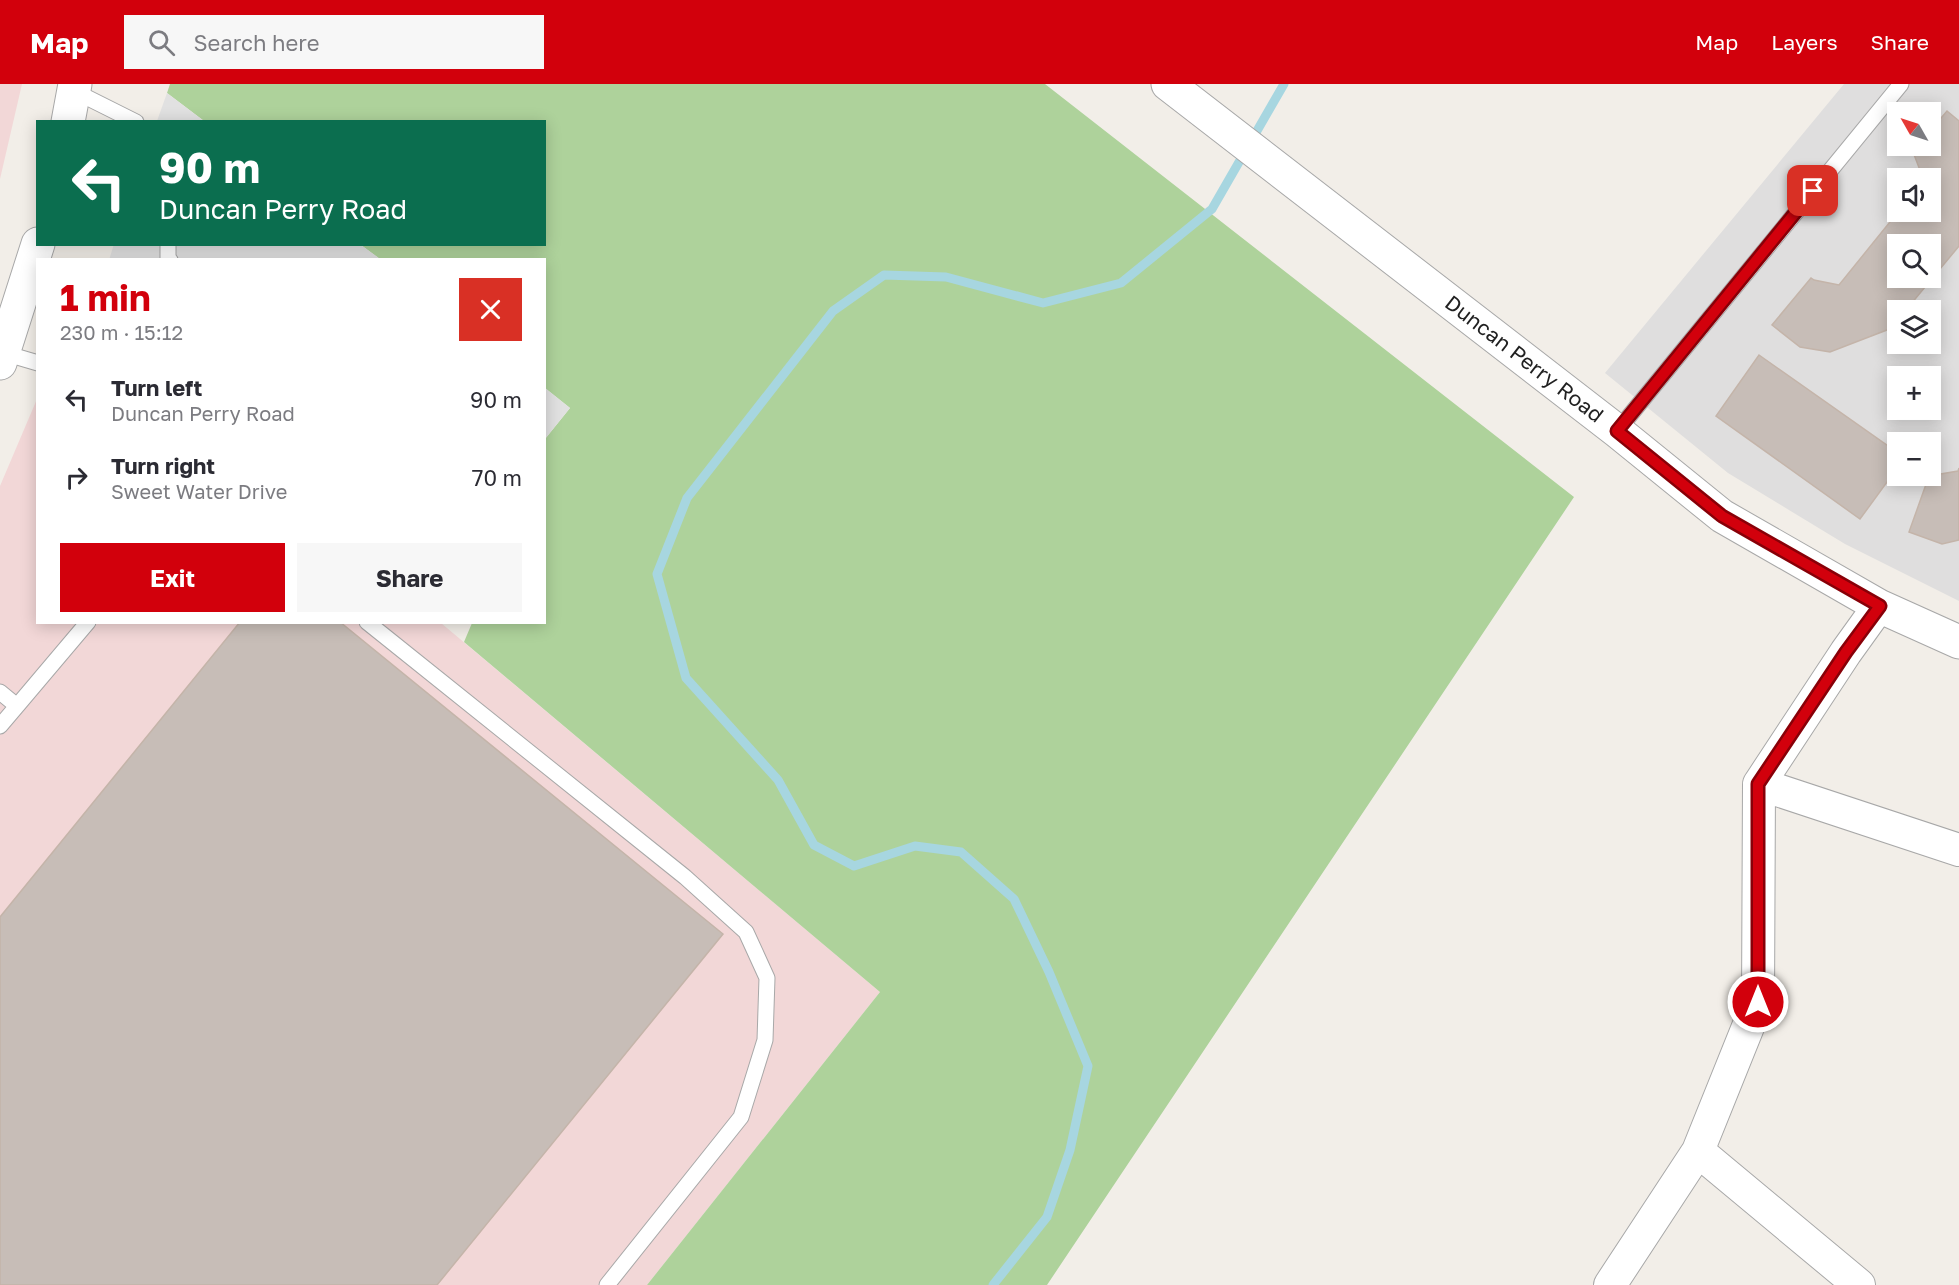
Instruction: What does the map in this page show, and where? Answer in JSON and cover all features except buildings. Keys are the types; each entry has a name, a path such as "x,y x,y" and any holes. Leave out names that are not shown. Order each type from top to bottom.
{"street":[{"name":"Duncan Perry Road","path":"1179,93 1617,431 1722,516 1880,606 1959,642"},
{"path":"2,358 37,246"},
{"path":"1610,1285 1698,1151 1758,1002 1758,784 1846,652 1880,606"},
{"path":"1758,784 1959,850"},
{"path":"1698,1151 1859,1285"}],"lane":[{"path":"1617,431 1901,84"},
{"path":"72,99 130,120"},
{"path":"2,358 36,363"},
{"path":"0,726 86,624"},
{"path":"370,624 685,877 746,932 767,978 765,1040 741,1117 607,1285"},
{"path":"0,692 17,706"}],"shaded area":[{"path":"0,84 22,84 0,179"},
{"path":"1844,84 1959,84 1959,601 1845,544 1728,473 1605,373"},
{"path":"167,93 203,120 157,120"},
{"path":"113,246 362,246 379,258 110,258"},
{"path":"546,389 570,408 546,438"},
{"path":"36,401 36,624 442,624 880,992 647,1285 0,1285 0,486"}],"green space":[{"path":"170,84 1045,84 1574,497 1047,1285 647,1285 880,992 464,642 472,624 546,624 546,438 570,408 546,389 546,258 379,258 362,246 546,246 546,120 203,120 167,93"}],"waterway":[{"path":"993,1285 1047,1217 1070,1150 1088,1066 1049,972 1014,899 961,852 915,846 854,866 814,845 778,780 686,678 657,574 687,498 833,311 884,275 946,277 1043,303 1121,283 1212,209 1284,84"}],"route":[{"path":"1758,1002 1758,784 1846,652 1880,606 1722,516 1617,431 1813,191"}]}
